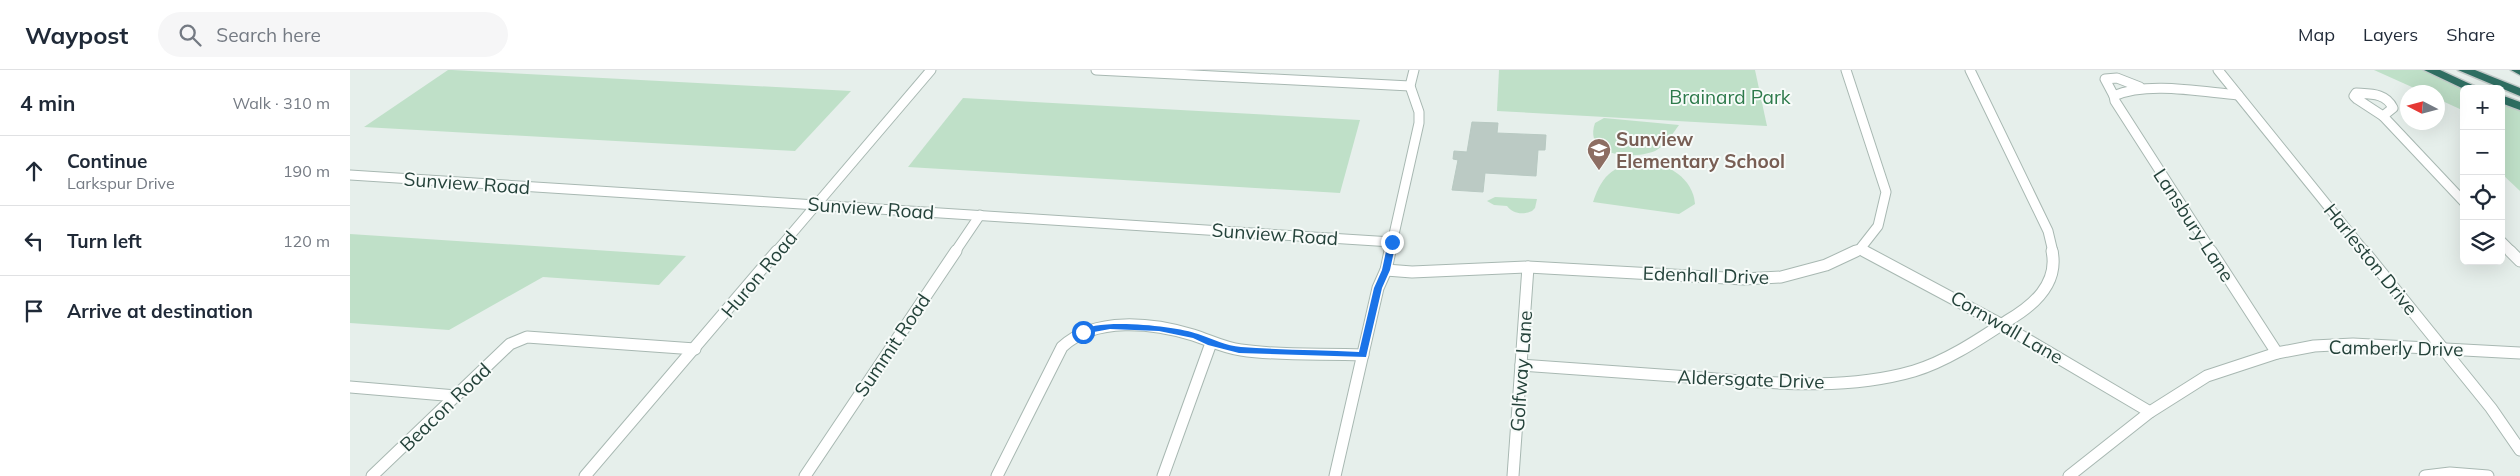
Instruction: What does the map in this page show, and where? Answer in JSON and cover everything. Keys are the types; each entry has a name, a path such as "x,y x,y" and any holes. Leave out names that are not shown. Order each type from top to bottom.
{"highway":[{"path":"2430,70 2466,85"},
{"path":"2464,70 2520,92"},
{"path":"2484,70 2520,84"},
{"path":"2505,100 2520,106"}],"street":[{"name":"Huron Road","path":"585,476 932,70"},
{"path":"1096,70 1410,86"},
{"path":"1335,476 1378,288 1386,270 1420,123 1419,112 1410,86 1414,70"},
{"name":"Edenhall Drive","path":"1386,270 1412,272 1528,267 1744,280 1781,277 1826,265 1860,249 1878,226 1886,192 1846,70"},
{"name":"Aldersgate Drive","path":"1521,365 1798,385 1861,380 1914,371 1956,354 2029,308 2046,289 2055,264 2048,231 1970,70"},
{"name":"Harleston Drive","path":"2218,70 2491,408 2520,450"},
{"path":"2146,89 2112,78 2104,81 2114,92 2146,89 2238,95"},
{"name":"Lansbury Lane","path":"2114,92 2115,101 2276,353"},
{"path":"2383,116 2460,198"},
{"name":"Sunview Road","path":"350,175 1392,242"},
{"name":"Summit Road","path":"805,476 980,215"},
{"path":"2505,245 2520,261"},
{"name":"Cornwall Lane","path":"1860,249 1939,288 2004,324 2150,412"},
{"name":"Golfway Lane","path":"1513,476 1528,267"},
{"path":"997,476 1062,347 1072,336 1095,328 1125,326 1170,330 1239,350 1363,355"},
{"name":"Beacon Road","path":"372,476 518,339 527,337 694,350"},
{"path":"1163,476 1211,343"},
{"name":"Camberly Drive","path":"2069,476 2150,412 2207,376 2276,353 2314,346 2353,344 2520,353"},
{"path":"350,387 456,396"},
{"path":"2425,476 2450,473 2488,476"}],"green space":[{"path":"448,70 851,91 795,151 364,127"},
{"name":"Brainard Park","path":"1499,70 1755,70 1767,126 1497,111"},
{"path":"2374,70 2430,70 2460,87 2460,109 2445,102 2445,85 2407,85"},
{"path":"963,98 1360,120 1340,193 908,167"},
{"path":"2505,100 2520,106 2520,191 2505,177"},
{"path":"1604,118 1679,125 1665,143 1655,151 1646,154 1623,155 1603,149 1596,143 1593,134 1595,123"},
{"path":"1644,160 1662,165 1678,174 1690,187 1695,204 1679,214 1593,202 1601,184 1611,172 1625,165"},
{"path":"1495,197 1537,199 1535,208 1532,211 1522,213 1512,211 1507,206 1494,205 1487,201"},
{"path":"350,234 686,256 659,285 543,277 449,330 350,323"}],"building":[{"path":"1472,122 1498,123 1497,133 1546,135 1545,150 1538,150 1536,176 1485,173 1483,192 1452,190 1458,160 1453,159 1454,151 1467,152"}],"place":[{"name":"Sunview Elementary School","path":"1599,171"}],"route":[{"path":"1083,332 1110,326 1159,328 1195,336 1211,343 1239,350 1276,353 1303,352 1363,355 1378,288 1386,270 1392,242"}]}
